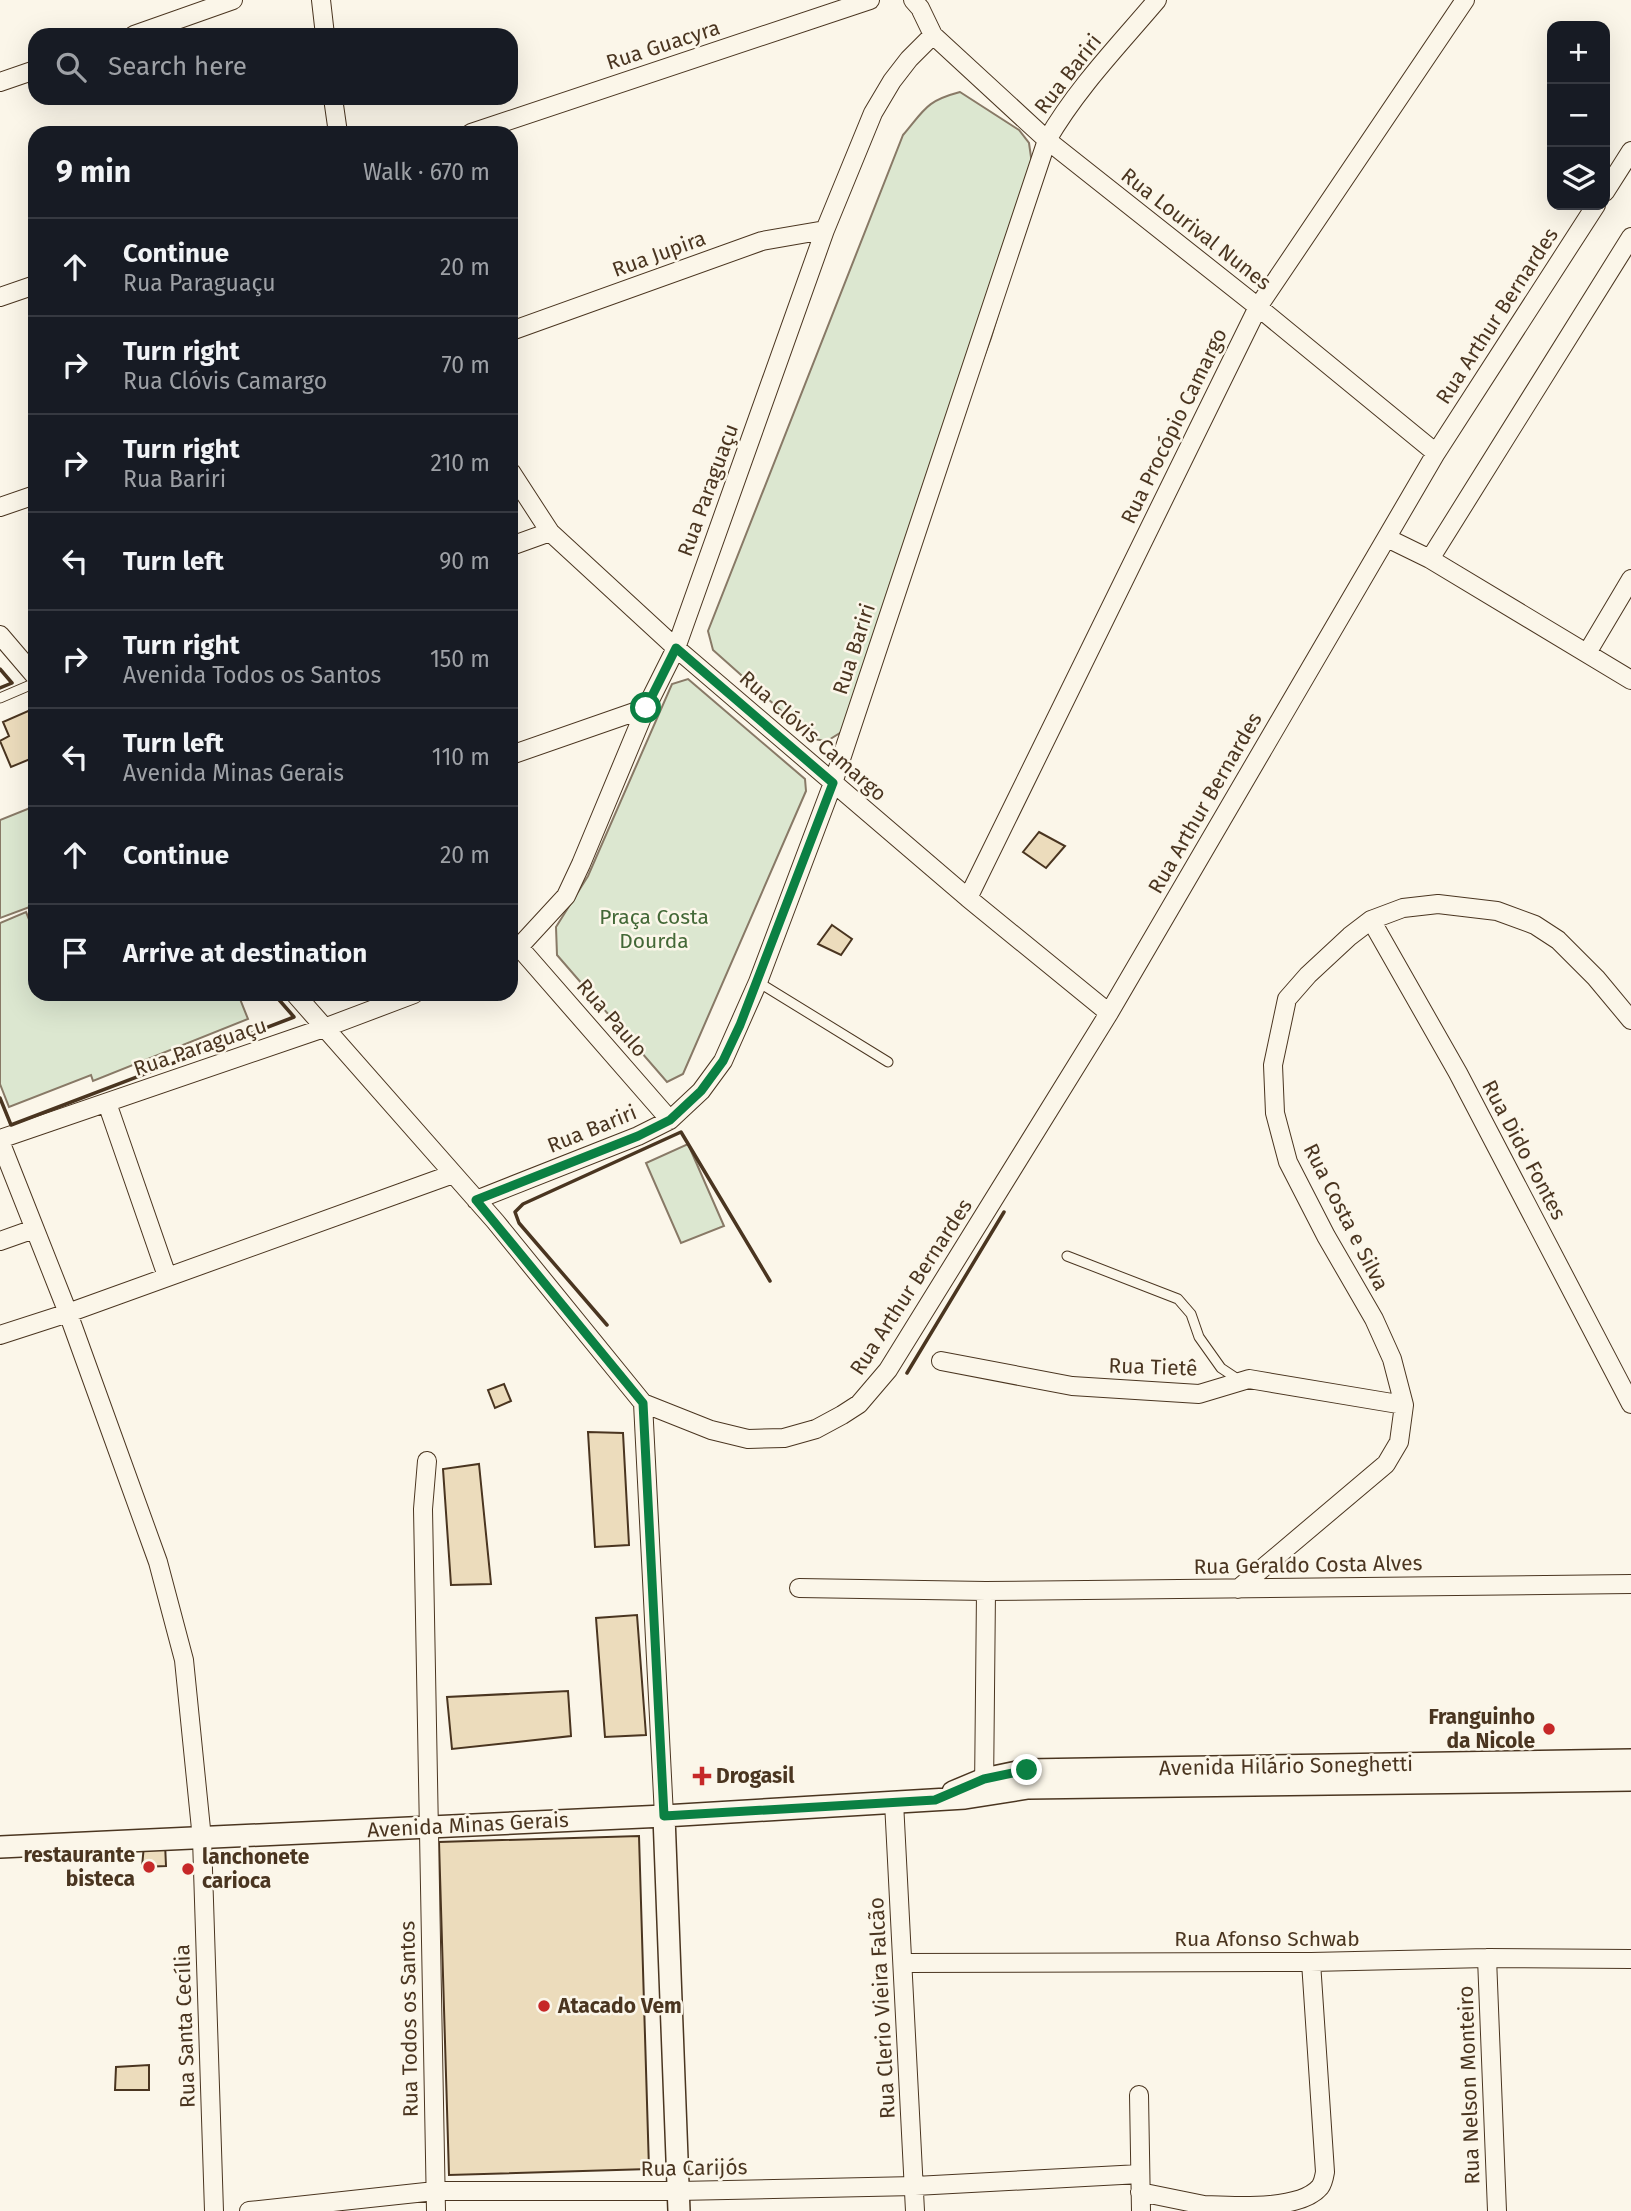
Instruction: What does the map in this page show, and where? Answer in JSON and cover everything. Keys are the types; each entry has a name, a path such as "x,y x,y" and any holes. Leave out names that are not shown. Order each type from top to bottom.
{"street":[{"path":"154,28 233,0"},
{"path":"321,0 324,28"},
{"name":"Rua Guacyra","path":"492,126 870,0"},
{"path":"913,0 920,8 933,35"},
{"name":"Rua Bariri","path":"476,1200 638,1136 670,1120 701,1091 723,1061 758,982 833,783 1047,140 1079,92 1157,0"},
{"name":"Rua Procópio Camargo","path":"968,898 1258,307 1465,0"},
{"name":"Rua Lourival Nunes","path":"933,35 1047,140 1437,453"},
{"name":"Rua Paraguaçu","path":"518,946 566,896 581,864 646,708 676,648 825,230 873,113 903,66 933,35"},
{"path":"0,82 28,72"},
{"path":"334,105 337,126"},
{"path":"1610,184 1631,151"},
{"name":"Rua Arthur Bernardes","path":"643,1403 710,1430 748,1439 784,1438 816,1429 859,1404 888,1370 1109,1013 1437,453 1593,210"},
{"name":"Rua Jupira","path":"518,328 762,241 825,230"},
{"path":"1430,559 1631,237"},
{"path":"0,296 28,287"},
{"name":"Rua Clóvis Camargo","path":"518,483 550,532 676,648 968,898 1109,1013"},
{"path":"0,507 28,497"},
{"path":"518,543 550,532"},
{"path":"1387,538 1430,559 1631,680"},
{"path":"1587,653 1631,579"},
{"path":"0,635 28,668"},
{"path":"518,753 646,708"},
{"name":"Rua Costa e Silva","path":"1238,1589 1386,1464 1399,1442 1404,1405 1392,1359 1374,1319 1326,1236 1288,1162 1275,1113 1273,1065 1287,999 1308,975 1371,920 1403,908 1438,904 1497,911 1535,925 1558,940 1596,978 1631,1020"},
{"name":"Rua Dido Fontes","path":"1371,920 1458,1073 1631,1404"},
{"name":"Rua Paulo","path":"518,952 670,1120"},
{"path":"301,1001 476,1200 643,1403 664,1816 679,2201"},
{"name":"Rua Paraguaçu","path":"0,1140 395,1001"},
{"path":"107,1102 167,1276"},
{"name":"Rua Santa Cecília","path":"0,1140 68,1313 158,1562 184,1660 202,1839 214,2211"},
{"path":"0,1335 453,1174"},
{"path":"0,1241 34,1229"},
{"name":"Rua Tietê","path":"941,1361 1084,1387 1199,1394 1249,1379 1404,1405"},
{"name":"Rua Todos os Santos","path":"427,1461 423,1509 436,2211"},
{"name":"Rua Geraldo Costa Alves","path":"799,1588 986,1591 1631,1584"},
{"path":"984,1787 986,1591"},
{"name":"Avenida Hilário Soneghetti","path":"1546,1772 1631,1760"},
{"name":"Avenida Hilário Soneghetti","path":"984,1787 1027,1770 1546,1772 1631,1780"},
{"name":"Avenida Minas Gerais","path":"0,1847 664,1816 935,1800 984,1787"},
{"name":"Rua Clerio Vieira Falcão","path":"894,1802 915,2211"},
{"name":"Rua Nelson Monteiro","path":"1487,1958 1497,2211"},
{"name":"Rua Afonso Schwab","path":"903,1962 1631,1959"},
{"path":"1140,2192 1206,2208 1255,2207 1291,2202 1315,2192 1322,2185 1325,2172 1311,1962"},
{"path":"1139,2095 1141,2211"},
{"name":"Rua Carijós","path":"249,2211 435,2191 679,2201 1140,2174"}],"lane":[{"path":"0,698 28,686"},
{"path":"758,982 888,1062"},
{"path":"1067,1256 1178,1299 1191,1314 1199,1337 1222,1368 1240,1380"}],"green space":[{"path":"960,92 1019,130 1029,143 1032,164 1002,301 991,338 843,731 827,741 813,739 713,650 708,631 903,135 933,103"},
{"name":"Praça Costa Dourda","path":"688,679 805,779 806,791 683,1074 667,1082 557,955 556,927 588,876 672,684"},
{"path":"28,809 28,908 0,918 0,820"},
{"path":"26,912 28,917 28,1001 241,1001 248,1019 93,1081 91,1075 9,1107 0,1084 0,923"},
{"path":"688,1144 724,1226 681,1243 646,1163"}],"building":[{"path":"28,711 28,760 11,767 0,741 9,736 3,722"},
{"path":"1039,832 1065,846 1046,868 1023,852"},
{"path":"832,925 852,939 841,955 818,944"},
{"path":"504,1384 511,1401 495,1408 488,1390"},
{"path":"588,1432 623,1433 629,1545 595,1547"},
{"path":"479,1464 491,1584 451,1585 443,1469"},
{"path":"637,1615 646,1735 605,1737 596,1618"},
{"path":"568,1691 571,1736 452,1749 447,1697"},
{"name":"Atacado Vem","path":"639,1836 649,2169 449,2175 439,1842"},
{"path":"165,1843 166,1866 142,1867 144,1845"},
{"path":"149,2065 149,2090 115,2090 116,2067"}],"wall":[{"path":"0,669 12,683 0,688"},
{"path":"0,1098 11,1125 294,1017 280,1001"},
{"path":"607,1325 519,1223 515,1212 523,1204 681,1132 770,1281"},
{"path":"907,1373 1004,1212"}],"place":[{"name":"Franguinho da Nicole","path":"1549,1729"},
{"name":"Drogasil","path":"702,1776"},
{"name":"restaurante bisteca","path":"149,1867"},
{"name":"lanchonete carioca","path":"188,1869"},
{"name":"Atacado Vem","path":"544,2006"}],"route":[{"path":"646,708 676,648 833,783 740,1025 723,1061 701,1091 670,1120 638,1136 476,1200 643,1403 664,1816 935,1800 984,1779 1027,1770"}]}
